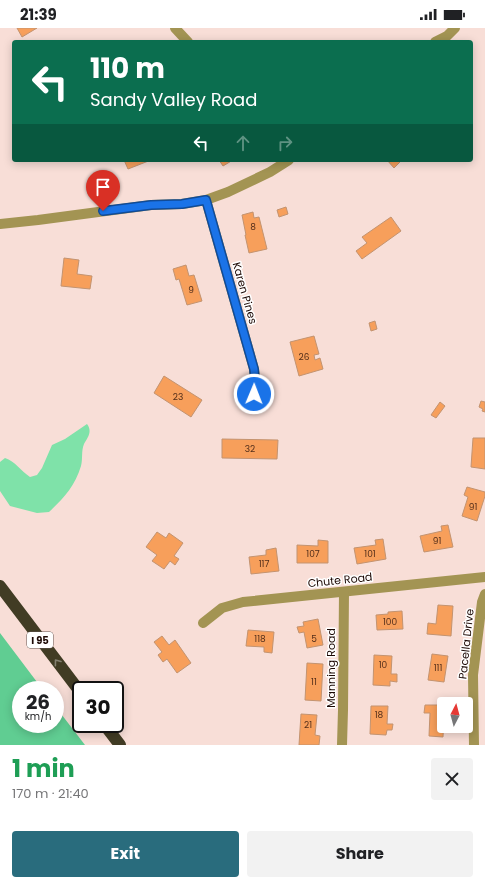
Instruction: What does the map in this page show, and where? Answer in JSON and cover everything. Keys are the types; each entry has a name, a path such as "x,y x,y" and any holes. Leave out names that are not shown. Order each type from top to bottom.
{"highway":[{"name":"I 95","path":"0,586 72,681"},
{"path":"111,733 120,745"}],"street":[{"path":"175,28 186,40"},
{"path":"438,40 447,36 455,28"},
{"path":"0,224 151,205 182,204 206,200 228,192 270,172 286,162"},
{"name":"Karen Pines","path":"206,200 254,369 254,394"},
{"name":"Chute Road","path":"203,623 222,608 243,602 485,577"},
{"name":"Manning Road","path":"342,745 344,592"},
{"name":"Pacella Drive","path":"474,745 473,675 482,602 485,594"}],"green space":[{"path":"87,424 89,427 89,432 83,447 82,463 79,473 72,486 59,502 49,512 37,513 10,506 0,491 0,462 5,458 9,459 30,477 37,475 42,468 52,445 65,439"},
{"path":"0,633 36,681 12,681 12,733 64,733 64,718 72,728 72,733 76,733 85,745 0,745"}],"building":[{"path":"17,28 37,28 22,37"},
{"path":"125,162 146,162 128,169"},
{"path":"220,162 230,162 223,166"},
{"path":"389,162 400,162 394,168"},
{"path":"286,207 288,214 279,217 277,210"},
{"path":"253,212 254,218 259,217 267,249 249,253 242,215"},
{"path":"391,217 401,231 362,259 356,251 367,243 362,237"},
{"path":"64,258 79,260 77,274 92,276 90,289 61,286"},
{"path":"186,265 189,276 194,275 202,301 187,305 179,279 176,280 173,269"},
{"path":"375,321 377,329 371,331 369,323"},
{"path":"314,336 319,354 314,355 315,360 320,358 323,369 299,376 290,342"},
{"path":"164,376 202,400 191,417 154,393"},
{"path":"481,401 485,402 485,412 479,407"},
{"path":"440,402 445,406 436,418 431,415"},
{"path":"473,438 485,438 485,469 471,467"},
{"path":"222,439 278,440 277,459 222,458"},
{"path":"467,487 485,492 477,521 462,516 468,497 464,495"},
{"path":"448,525 453,547 424,552 420,536 442,531 441,526"},
{"path":"157,532 166,538 169,533 183,543 174,556 179,559 175,565 170,561 164,569 152,561 157,555 146,547"},
{"path":"383,539 386,559 357,564 354,548 376,545 375,540"},
{"path":"318,540 328,541 328,563 297,563 297,545 318,546"},
{"path":"276,548 279,571 251,574 249,557 266,555 266,550"},
{"path":"438,605 453,606 451,636 427,634 428,623 436,624"},
{"path":"402,611 403,629 377,630 376,615"},
{"path":"318,619 323,645 307,648 304,632 299,633 297,627 304,626 303,622"},
{"path":"248,630 274,632 272,653 264,652 264,647 246,646"},
{"path":"162,636 169,645 175,640 191,663 177,673 167,659 163,662 158,655 162,652 154,642"},
{"path":"432,654 448,656 444,682 428,680"},
{"path":"374,655 392,656 391,674 397,674 397,682 390,681 390,686 373,685"},
{"path":"307,663 323,664 321,701 305,700"},
{"path":"425,705 437,705 437,733 443,733 443,737 429,736 430,713 424,713"},
{"path":"371,706 388,706 387,724 393,724 392,730 387,730 386,735 370,734"},
{"path":"301,714 317,715 315,735 320,736 319,745 299,745"}],"route":[{"path":"103,211 151,205 182,204 206,200 254,369 254,394"}]}
